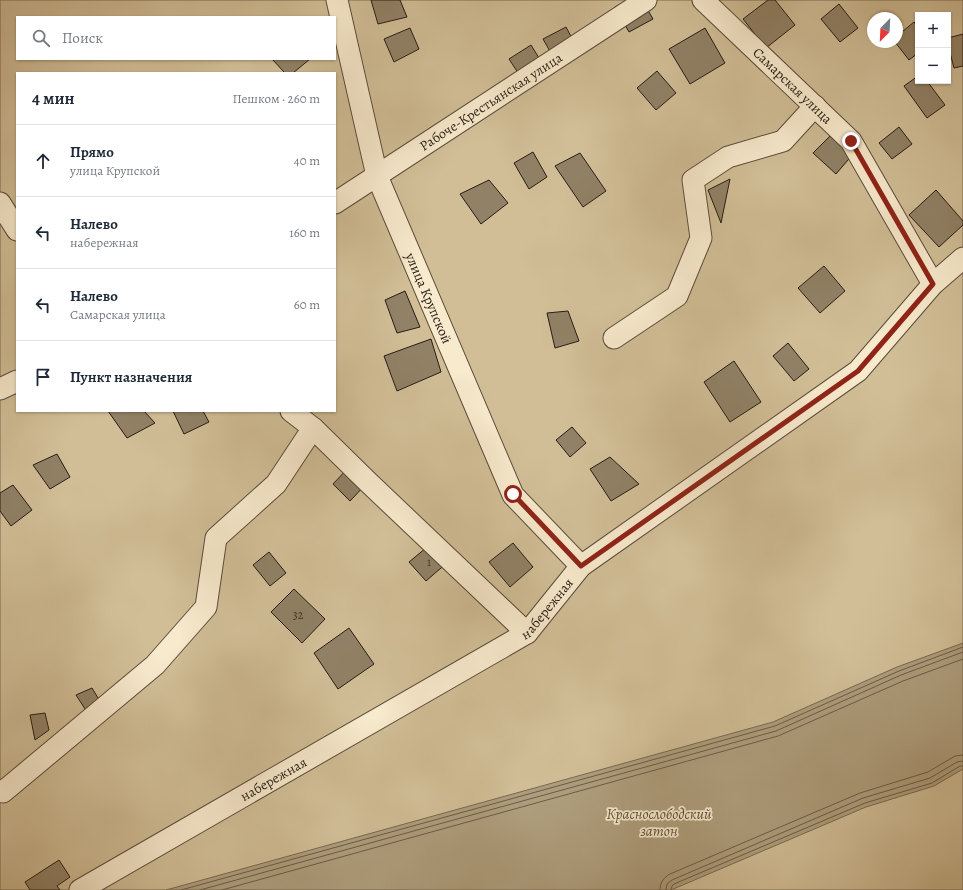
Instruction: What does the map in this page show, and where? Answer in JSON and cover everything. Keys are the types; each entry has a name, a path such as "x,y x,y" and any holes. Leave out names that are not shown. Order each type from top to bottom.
{"street":[{"name":"улица Крупской","path":"337,0 377,176 513,494 581,566"},
{"name":"Рабоче-Крестьянская улица","path":"336,202 646,0"},
{"name":"Самарская улица","path":"703,0 851,141 933,284"},
{"path":"614,338 677,296 701,238 693,180 728,157 783,141 815,106"},
{"path":"0,203 16,228"},
{"name":"набережная","path":"80,890 527,633 581,566 858,371 933,284 963,258"},
{"path":"0,389 16,381"},
{"path":"292,412 313,428 527,633"},
{"path":"0,791 3,792 155,665 206,607 216,538 276,484 313,428"}],"shaded area":[{"path":"0,0 963,0 963,890 0,890"}],"water":[{"name":"Краснослободский затон","path":"963,643 963,769 934,786 866,807 671,890 166,890 773,722 897,667"}],"building":[{"path":"371,0 400,0 407,17 378,24"},
{"path":"628,0 642,0 653,19 629,32 615,7"},
{"path":"768,0 775,0 795,25 766,48 743,19"},
{"path":"839,4 858,28 840,42 821,19"},
{"path":"914,22 915,23 915,55 909,60 900,48 903,48 903,31"},
{"path":"566,27 581,55 559,67 543,39"},
{"path":"410,28 419,49 394,62 384,39"},
{"path":"705,28 725,63 690,84 669,49"},
{"path":"963,34 963,66 954,68 951,56 951,37"},
{"path":"531,45 547,71 526,85 509,59"},
{"path":"273,60 309,60 294,72 284,72"},
{"path":"657,71 676,93 656,110 637,88"},
{"path":"915,78 915,84 929,84 945,105 927,118 904,86"},
{"path":"899,127 912,144 892,159 879,143"},
{"path":"835,131 854,153 836,174 813,153"},
{"path":"533,152 547,177 529,189 514,163"},
{"path":"580,153 606,191 583,207 555,166"},
{"path":"730,179 721,223 708,190"},
{"path":"489,180 508,203 481,224 460,194"},
{"path":"936,190 963,221 963,225 939,247 909,215"},
{"path":"824,266 845,291 820,313 798,288"},
{"path":"405,291 420,327 397,333 385,300"},
{"path":"568,311 579,341 555,348 547,313"},
{"path":"431,339 441,372 397,391 384,356"},
{"path":"788,343 809,369 794,381 773,356"},
{"path":"734,361 761,402 730,422 704,382"},
{"path":"109,412 145,412 155,423 127,438"},
{"path":"173,412 204,412 209,422 184,434"},
{"path":"572,427 586,443 570,457 556,440"},
{"path":"57,454 70,477 50,489 33,465"},
{"path":"610,457 639,484 611,501 590,469"},
{"path":"350,466 368,482 350,501 333,484"},
{"path":"13,485 32,510 11,526 0,511 0,493"},
{"path":"432,543 448,562 426,581 409,562"},
{"path":"513,543 533,567 510,587 489,562"},
{"path":"269,552 286,573 270,586 253,565"},
{"path":"294,589 325,619 302,643 271,612"},
{"path":"349,628 374,664 338,689 314,653"},
{"path":"92,688 104,708 89,715 76,695"},
{"path":"45,713 49,730 35,740 30,715"},
{"path":"59,860 70,877 57,886 60,890 30,890 25,882"}],"route":[{"path":"513,494 581,566 858,371 933,284 851,141"}]}
